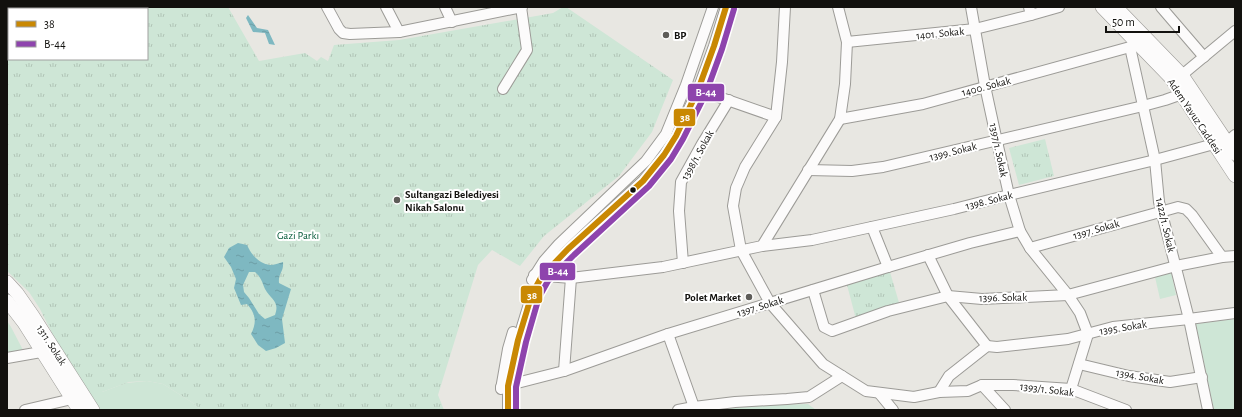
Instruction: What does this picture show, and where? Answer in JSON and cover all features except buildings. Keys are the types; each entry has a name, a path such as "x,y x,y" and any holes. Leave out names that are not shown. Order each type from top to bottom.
{"main road":[{"name":"Adem Yavuz Caddesi","path":"1102,7 1132,44 1170,76 1182,94 1225,140 1235,176"},
{"name":"Adem Yavuz Caddesi","path":"1116,7 1182,75 1235,154"},
{"name":"1311. Sokak","path":"7,282 17,293 33,316 93,410"},
{"name":"1311. Sokak","path":"7,301 24,323 75,404"}],"street":[{"path":"327,7 339,29 343,33 350,34 400,32 452,22 509,8 521,7 527,50 503,89"},
{"path":"386,7 400,32"},
{"path":"445,7 452,22"},
{"path":"503,410 508,349 522,306 544,261 559,244 646,161 666,134 686,85 713,7"},
{"path":"538,276 643,181 664,154 676,136 698,90 726,7"},
{"path":"686,85 776,117 782,62 785,7"},
{"path":"762,246 840,119 845,84 847,42 838,7"},
{"name":"1397/1. Sokak","path":"971,7 985,86 1009,195 1020,231 1030,248 1068,295 1080,313 1088,334"},
{"name":"1401. Sokak","path":"847,42 975,29 1030,11 1059,7"},
{"path":"1161,7 1204,57"},
{"path":"1182,75 1235,31"},
{"name":"1400. Sokak","path":"840,119 923,104 1132,44"},
{"name":"1422/1. Sokak","path":"1132,44 1154,160 1159,202 1189,319 1208,410"},
{"name":"1399. Sokak","path":"808,170 852,171 883,167 1143,106 1182,94"},
{"name":"1398/1. Sokak","path":"683,263 679,211 681,182 729,100"},
{"name":"1393/1. Sokak","path":"776,117 745,167 736,188 733,206 741,250 770,303 823,364 866,391 879,393 914,397 939,392 968,391 982,385 1013,385 1071,389 1126,410"},
{"name":"1398. Sokak","path":"538,276 571,278 663,267 762,246 812,240 954,209 1154,160 1225,140"},
{"name":"1397. Sokak","path":"1030,248 1178,207 1186,209 1192,215 1222,257"},
{"path":"872,228 888,266"},
{"name":"1397. Sokak","path":"505,387 564,371 668,334 888,266 970,242 1020,231"},
{"path":"928,255 948,296 988,346 949,376 939,392"},
{"name":"1396. Sokak","path":"813,290 824,327 832,331 888,311 948,296 982,299 1068,295 1176,266 1235,256"},
{"path":"564,371 571,278"},
{"name":"1395. Sokak","path":"988,346 997,348 1068,339 1113,327 1235,313"},
{"path":"668,334 694,406"},
{"path":"1071,389 1088,334"},
{"path":"7,358 41,352"},
{"name":"1394. Sokak","path":"1079,364 1129,376 1170,382 1202,377"},
{"path":"678,410 694,406 809,397 842,376"},
{"path":"982,385 1006,410"},
{"path":"505,387 508,410"},
{"path":"879,393 893,410"},
{"path":"25,410 75,404"}],"green space":[{"name":"Gazi Parkı","path":"228,7 259,61 305,53 317,61 321,57 328,61 334,45 399,40 553,13 563,7 566,7 673,80 652,132 619,176 544,236 520,266 492,250 478,265 438,395 444,410 201,410 193,403 163,384 147,381 129,382 102,392 89,392 56,341 40,309 29,292 7,271 7,16 8,14 8,60 148,60 148,8 13,8"},
{"path":"1045,139 1054,176 1019,185 1009,148"},
{"path":"890,272 900,306 856,319 847,285"},
{"path":"1171,272 1176,295 1160,299 1155,277"},
{"path":"1235,319 1235,410 1214,410 1196,324"},
{"path":"7,321 11,327 23,350 7,353"},
{"path":"147,381 163,384 193,403 201,410 101,410 89,392 102,392 126,383"},
{"path":"808,404 816,410 722,410 738,406"}],"water":[{"path":"248,15 257,28 268,30 275,45 269,44 265,33 253,32 246,18"},
{"path":"238,243 247,245 253,255 262,263 270,265 283,262 279,283 291,289 282,319 285,343 276,348 266,351 258,345 251,334 255,318 247,304 241,305 234,288 236,279 231,267 224,257 229,248","holes":["249,272 255,272 260,278 267,293 276,304 275,315 265,319 259,314 244,292 243,285"]}],"transit line":[{"name":"38","path":"508,410 508,386 518,340 532,294 542,276 568,249 643,181 664,155 676,136 698,90 726,7"},
{"name":"B-44","path":"516,410 516,387 526,342 539,297 548,281 649,186 671,159 683,139 706,93 722,49 734,9"}],"place":[{"name":"BP","path":"666,35"},
{"name":"Sultangazi Belediyesi Nikah Salonu","path":"397,200"},
{"name":"Polet Market","path":"749,297"}]}
